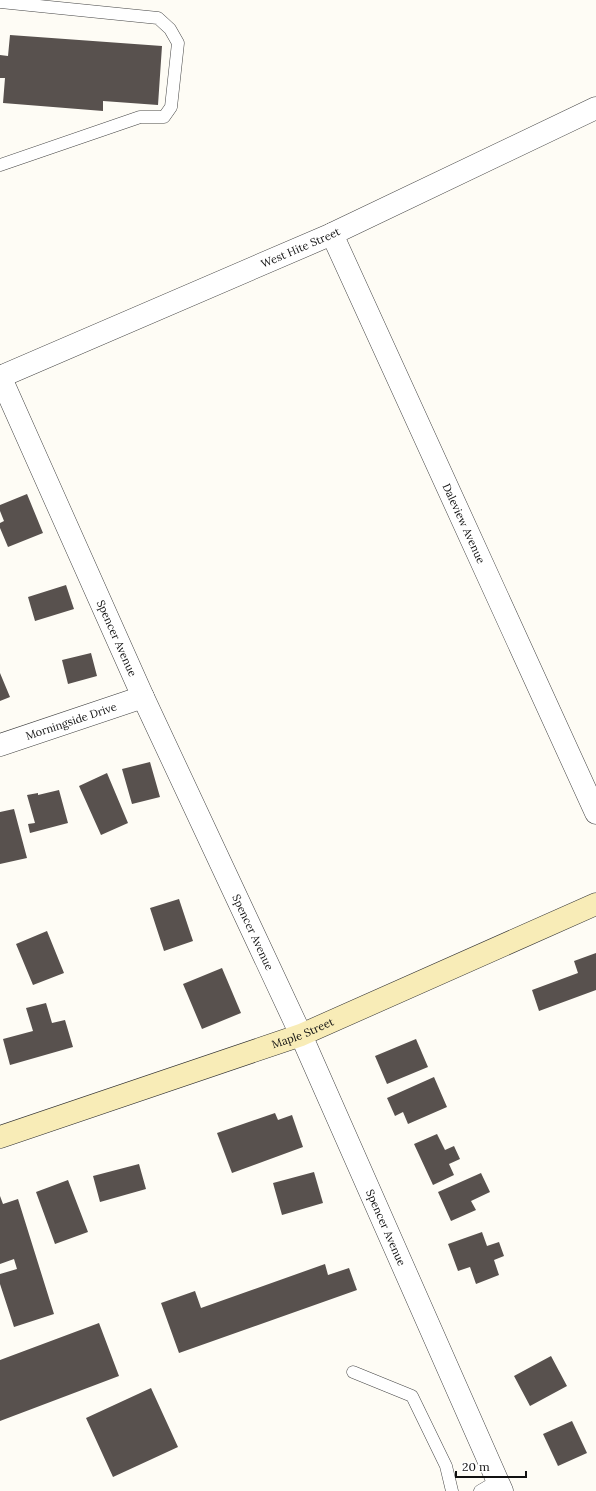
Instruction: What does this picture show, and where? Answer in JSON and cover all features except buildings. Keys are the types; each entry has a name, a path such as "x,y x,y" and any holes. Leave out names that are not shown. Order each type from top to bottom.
{"street":[{"name":"West Hite Street","path":"0,376 332,234 596,108"},
{"name":"Daleview Avenue","path":"332,234 596,813"},
{"name":"Spencer Avenue","path":"0,376 143,697 301,1035 493,1488"},
{"name":"Morningside Drive","path":"0,745 143,697"},
{"name":"Maple Street","path":"0,1137 301,1035 596,904"}],"lane":[{"path":"0,2 158,18 170,29 178,43 171,107 164,117 140,116 0,165"},
{"path":"353,1372 412,1396 446,1466 452,1491"}]}
